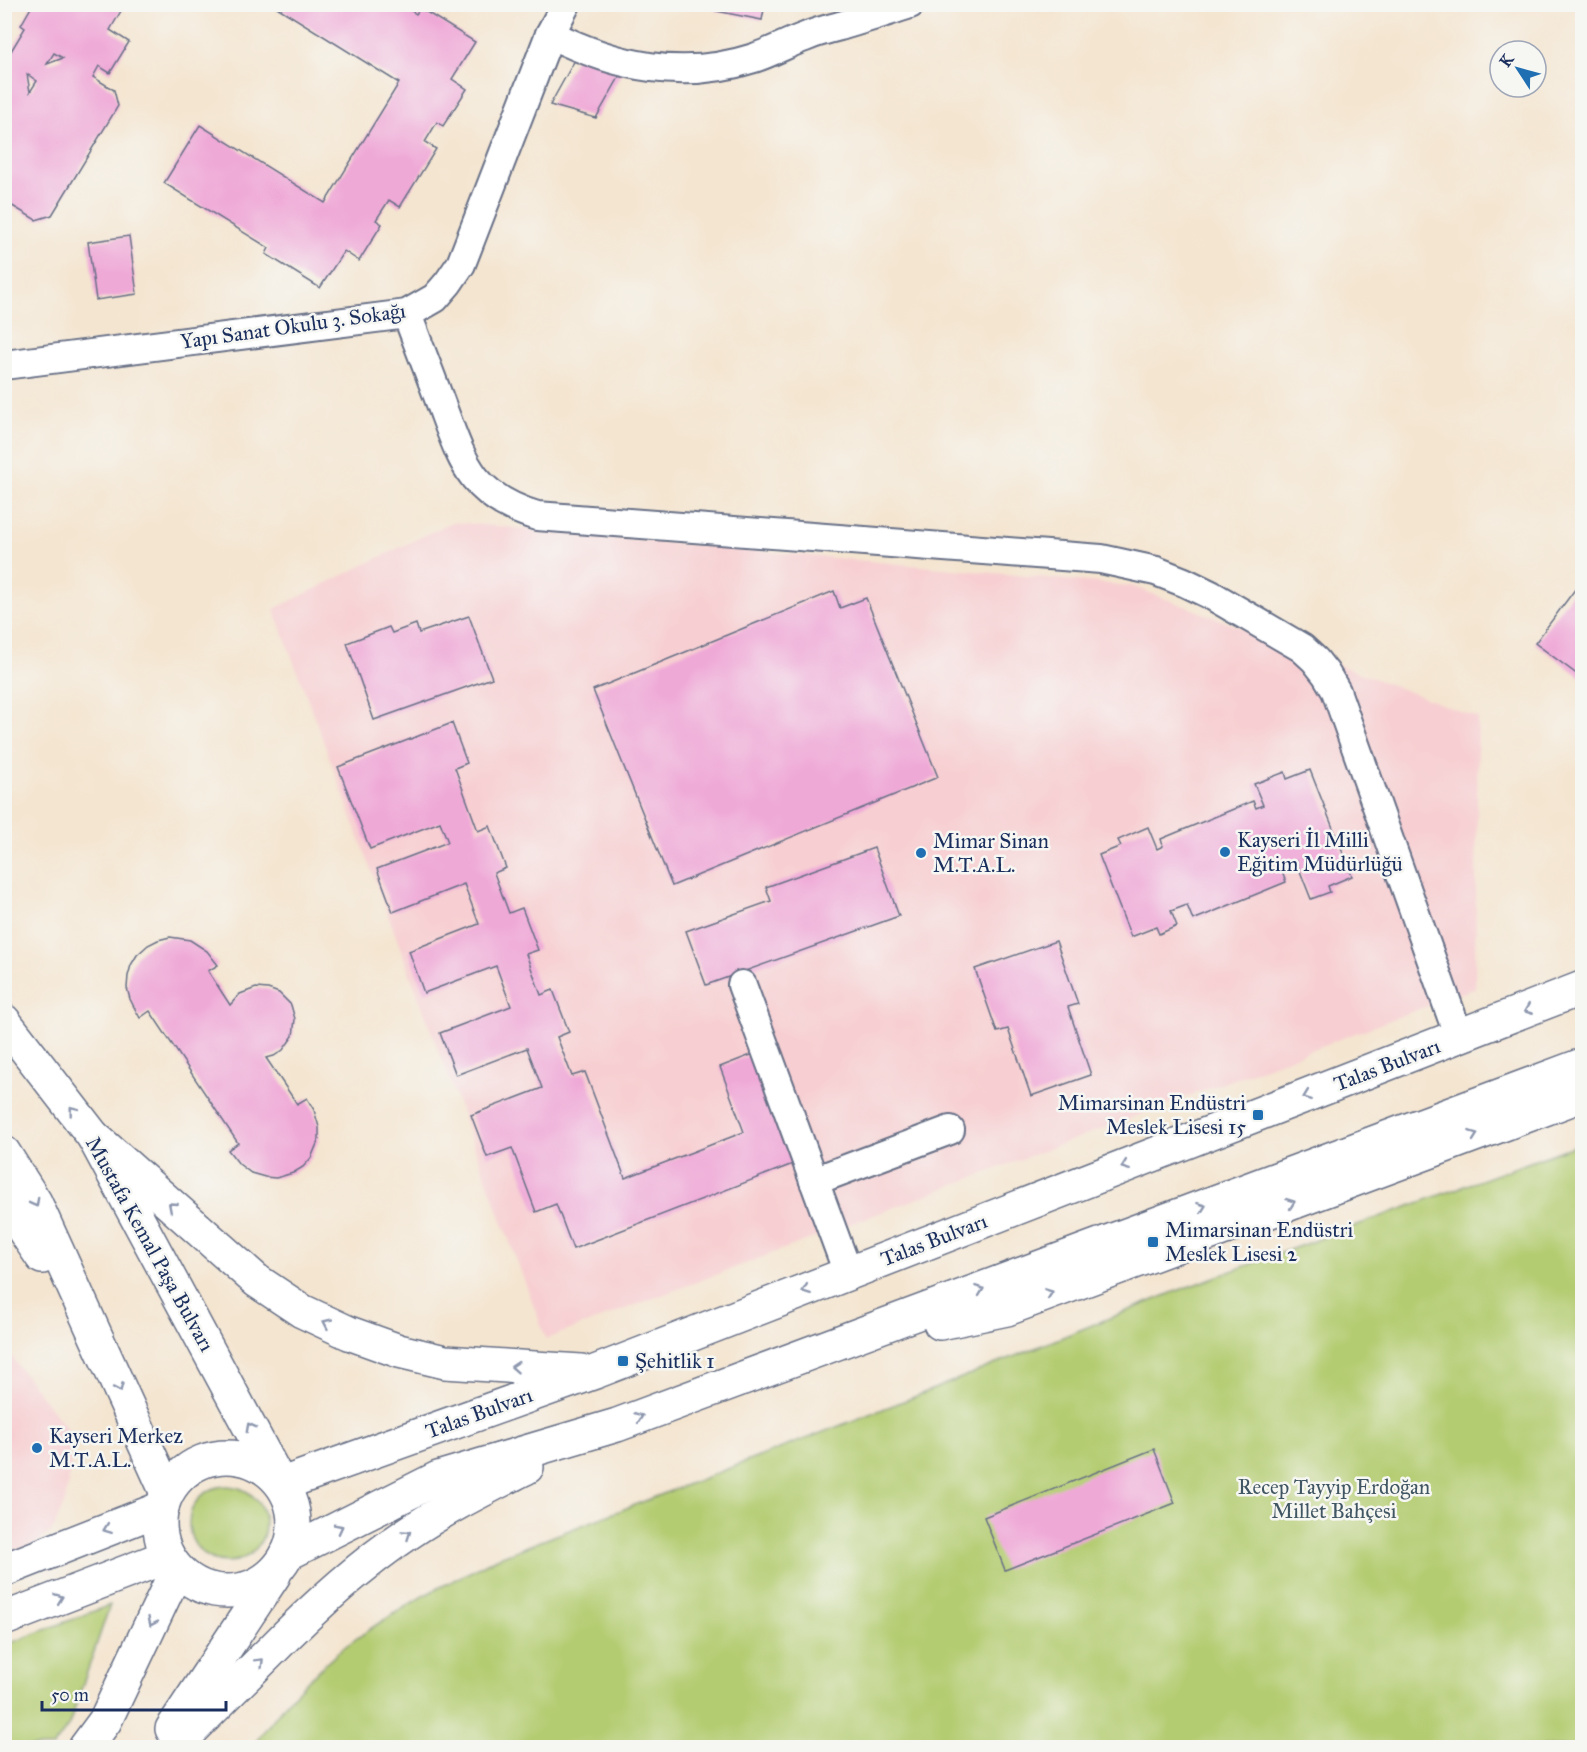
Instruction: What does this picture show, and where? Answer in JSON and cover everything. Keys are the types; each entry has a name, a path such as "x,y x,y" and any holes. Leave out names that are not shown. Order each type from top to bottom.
{"main road":[{"name":"Talas Bulvarı","path":"280,1481 594,1372 1582,988"},
{"name":"Mustafa Kemal Paşa Bulvarı","path":"4,1021 93,1136 280,1481"},
{"path":"160,1748 283,1561 293,1539 295,1523 293,1507 280,1481 265,1467 251,1460 235,1457 218,1457 202,1461 188,1469 176,1480 164,1501 160,1525 162,1541 173,1563 189,1580 220,1591 236,1591 252,1587 266,1579 283,1561 438,1478 617,1425 1582,1065"},
{"path":"830,1346 1007,1309 1582,1095"},
{"path":"93,1136 257,1281 302,1311 349,1333 399,1351 445,1362 594,1372"},
{"path":"4,1153 35,1203 95,1335 164,1501"},
{"path":"4,1201 95,1335"},
{"path":"174,1748 331,1593 405,1534 445,1509 597,1431"},
{"path":"4,1570 164,1501"},
{"path":"4,1619 173,1563"},
{"path":"85,1748 105,1721 173,1563"}],"street":[{"name":"Yapı Sanat Okulu 3. Sokağı","path":"4,365 407,314 435,298 461,264 550,34 566,4"},
{"path":"550,34 608,59 638,66 698,69 753,58 780,49 805,36 910,4"},
{"path":"407,314 461,459 491,495 520,511 537,516 1101,559 1127,564 1184,582 1211,595 1302,648 1315,660 1336,691 1459,1037"},
{"path":"742,986 848,1274"},
{"path":"814,1181 950,1130"}],"shaded area":[{"name":"Mimar Sinan M.T.A.L.","path":"452,522 1132,586 1478,718 1475,988 546,1339 274,609"},
{"name":"Kayseri Merkez M.T.A.L.","path":"4,1336 15,1362 69,1431 71,1465 65,1502 52,1531 35,1545 4,1556"}],"green space":[{"name":"Recep Tayyip Erdoğan Millet Bahçesi","path":"1582,1143 1582,1747 251,1748 286,1703 343,1648 423,1596 497,1558 909,1399 1174,1292"},
{"path":"227,1486 241,1489 254,1497 262,1510 265,1524 262,1538 254,1551 241,1559 227,1562 213,1559 200,1551 192,1538 189,1524 192,1510 200,1497 213,1489"},
{"path":"110,1605 69,1725 53,1747 5,1747 5,1645"}],"building":[{"path":"33,4 125,4 110,30 129,42 110,73 99,66 93,77 114,90 118,106 52,215 36,220 4,201 4,64 8,63 5,61 25,28 21,25","holes":["54,53 63,58 47,64","27,74 37,81 30,92"]},
{"path":"276,4 401,4 416,14 420,8 475,42 452,79 467,89 443,126 437,122 425,142 436,149 400,207 389,200 376,220 382,224 359,261 344,251 320,288 266,254 269,248 164,183 200,125 325,203 399,83 275,6"},
{"path":"717,4 765,4 762,20 716,11"},
{"path":"581,49 622,72 596,118 550,105"},
{"path":"129,236 137,294 96,300 88,242"},
{"path":"1582,580 1582,678 1535,643"},
{"path":"834,591 840,608 866,598 938,777 672,886 593,690"},
{"path":"469,616 492,678 374,720 347,643 389,627 392,633 416,624 419,633"},
{"path":"452,723 467,763 455,768 478,831 490,826 506,868 494,873 509,913 522,908 538,950 526,954 541,995 553,990 569,1032 557,1037 572,1076 585,1072 625,1178 744,1132 720,1067 756,1053 798,1162 573,1249 556,1204 536,1212 512,1148 487,1157 471,1115 542,1088 527,1048 456,1075 440,1033 511,1006 496,966 424,993 409,951 479,924 464,884 393,912 377,869 448,842 440,822 370,849 338,767"},
{"name":"Kayseri İl Milli Eğitim Müdürlüğü","path":"1310,770 1352,876 1328,886 1330,892 1311,899 1296,861 1280,867 1286,882 1193,920 1187,905 1171,911 1177,926 1159,934 1156,927 1131,937 1099,855 1121,846 1118,840 1148,827 1157,849 1163,846 1161,839 1253,801 1256,808 1263,805 1254,784 1285,772 1287,779"},
{"path":"874,848 899,916 706,985 686,931 771,901 766,887"},
{"path":"170,937 190,940 207,951 218,965 208,971 230,1005 240,994 256,988 279,993 291,1005 295,1019 293,1036 283,1050 266,1058 297,1104 307,1098 314,1110 319,1127 319,1139 311,1158 293,1173 276,1178 265,1177 251,1173 239,1164 228,1150 238,1143 150,1011 140,1018 134,1007 127,988 131,965 137,955 148,945"},
{"path":"1056,941 1078,1004 1068,1007 1091,1075 1031,1096 1008,1029 997,1032 975,969"},
{"path":"1154,1449 1175,1503 1005,1570 984,1517"}],"place":[{"name":"Kayseri İl Milli Eğitim Müdürlüğü","path":"1225,852"},
{"name":"Mimar Sinan M.T.A.L.","path":"921,853"},
{"name":"Mimarsinan Endüstri Meslek Lisesi 15","path":"1258,1115"},
{"name":"Mimarsinan Endüstri Meslek Lisesi 2","path":"1153,1242"},
{"name":"Şehitlik 1","path":"623,1361"},
{"name":"Kayseri Merkez M.T.A.L.","path":"37,1448"}]}
